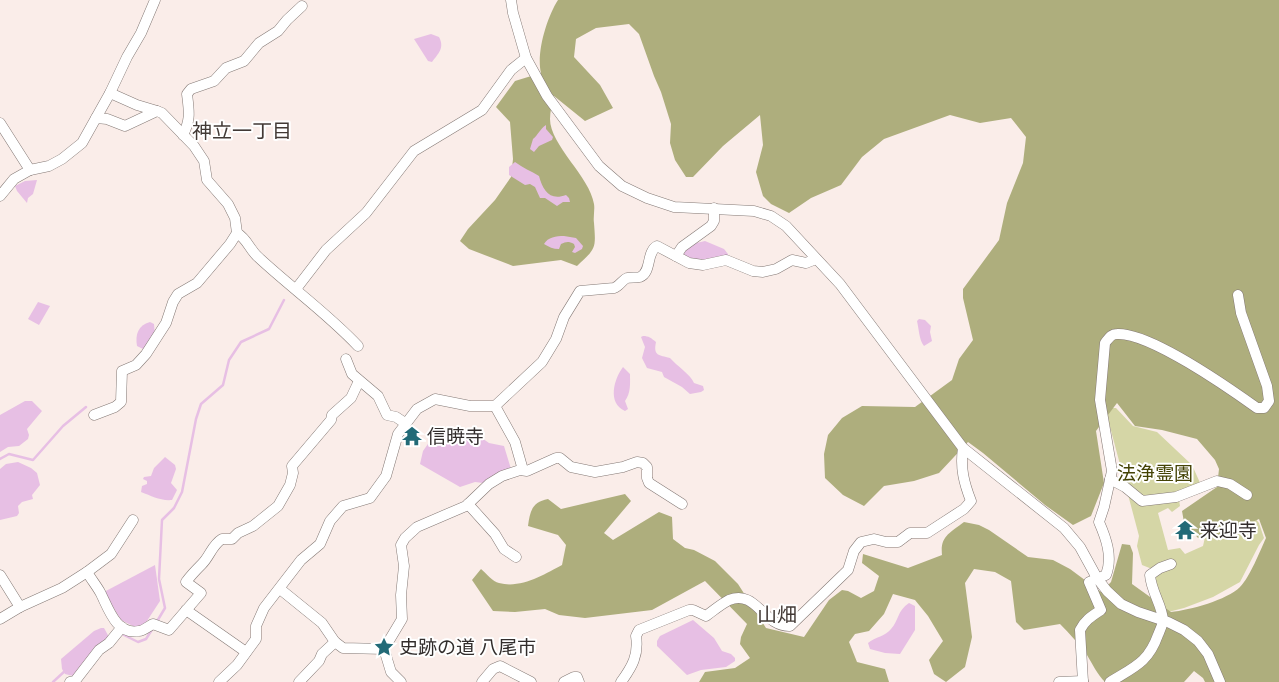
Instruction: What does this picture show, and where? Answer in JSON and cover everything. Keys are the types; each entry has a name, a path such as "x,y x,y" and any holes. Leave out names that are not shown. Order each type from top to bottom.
{"street":[{"path":"0,196 14,179 30,170 49,166 62,159 82,143 110,93 126,57 141,33 155,0"},
{"path":"511,0 526,58 547,96 599,166 622,186 646,198 674,207 754,211 771,216 786,226 846,292 963,448 1064,528 1080,547 1097,578 1121,604 1184,630 1198,641 1208,654 1220,682"},
{"path":"183,135 188,126 190,114 187,94 191,89 214,81 226,68 244,61 259,43 278,31 302,6"},
{"path":"296,289 326,250 366,213 414,151 482,110 511,70 526,58"},
{"path":"94,416 115,407 121,402 122,371 136,365 146,354 166,323 173,302 178,294 197,283 230,244 237,232 235,218 228,204 207,180 204,161 194,146 162,113 110,93"},
{"path":"96,118 108,119 126,126 157,111"},
{"path":"0,123 30,170"},
{"path":"676,256 682,247 711,226 714,221 714,208"},
{"path":"237,232 245,238 255,254 329,317 358,346"},
{"path":"219,682 237,665 256,639 256,626 264,608 301,560 320,544 330,521 343,506 370,498 386,476 398,434 417,409 435,399 470,406 495,406 542,362 556,339 564,317 580,291 618,287 627,278 638,278 646,272 652,248 656,246 689,263 703,265 726,260 753,271 763,272 776,269 792,260 806,263 816,259"},
{"path":"1059,682 1083,682 1080,630 1089,617 1102,610 1089,582 1106,575 1110,566 1107,539 1099,522 1112,470 1100,400 1105,343 1110,336 1116,334 1147,342 1191,364 1257,408 1264,408 1269,401 1267,386 1241,313 1238,295"},
{"path":"346,359 352,374 378,396 387,415 396,417 405,423"},
{"path":"87,572 111,616 122,627 130,631 140,632 153,624 169,630 201,594 186,582 202,563 215,543 222,538 232,539 238,533 253,526 278,506 290,485 293,473 292,466 331,420 332,415 350,398 359,381"},
{"path":"495,406 515,442 523,470"},
{"path":"620,682 631,667 638,648 636,636 639,630 688,610 693,610 706,616 728,601 739,598 752,602 773,622 782,626 790,626 848,570 854,551 861,542 874,539 898,542 910,532 927,532 964,509 971,501 963,480 961,462 963,448"},
{"path":"401,682 391,672 384,649 402,618 401,595 404,566 401,545 416,527 468,504 489,484 502,476 523,470 527,471 556,458 560,458 571,467 594,472 623,467 637,462 643,463 648,467 647,478 649,483 682,504"},
{"path":"1110,479 1125,487 1142,501 1176,497 1217,481 1230,484 1247,495"},
{"path":"468,504 495,534 504,549 516,557"},
{"path":"0,606 3,617 62,588 87,572 111,554 133,520"},
{"path":"1110,682 1138,666 1155,643 1163,621 1150,585 1150,576 1160,568 1172,564"},
{"path":"1,580 20,607"},
{"path":"280,589 322,623 335,642 343,648 384,649"},
{"path":"186,610 246,652"},
{"path":"70,682 75,681 99,650 122,627"},
{"path":"299,682 319,661 322,654 335,642"},
{"path":"482,682 493,669 500,666 531,682"},
{"path":"564,682 574,677 577,677 579,682"}],"green space":[{"path":"558,0 1279,0 1279,682 1205,682 1194,671 1184,682 1105,682 1097,673 1084,651 1060,624 1024,630 1016,622 1011,581 995,572 974,569 965,583 972,637 965,667 946,682 934,674 929,660 943,641 928,616 915,600 893,594 884,614 869,631 855,634 849,642 857,662 885,669 889,682 699,682 705,672 735,668 750,658 740,644 747,624 705,581 652,610 585,618 559,615 545,609 515,612 493,611 472,580 481,569 497,582 516,584 532,580 562,565 566,545 558,535 528,526 535,505 548,499 561,509 625,494 631,501 604,533 613,540 659,512 672,517 673,539 685,548 694,550 715,561 738,584 766,628 804,637 829,600 842,590 861,598 874,591 879,576 862,563 863,554 908,568 942,555 944,539 964,522 979,525 989,530 1028,557 1053,560 1070,569 1101,592 1111,582 1122,544 1130,545 1133,553 1132,584 1171,612 1208,604 1234,592 1247,577 1266,538 1259,519 1225,535 1198,538 1184,522 1182,511 1217,487 1219,469 1215,460 1197,439 1162,430 1135,426 1117,403 1096,431 1104,483 1091,516 1073,525 1045,505 968,442 939,473 914,481 884,486 864,506 843,495 825,478 824,454 828,435 842,418 862,406 915,407 952,380 959,359 973,340 963,298 963,289 999,240 1007,203 1023,163 1026,137 1011,118 980,123 950,115 884,139 862,157 841,185 811,198 789,213 771,204 763,196 756,172 763,145 760,115 723,146 693,177 686,177 675,160 670,143 671,124 639,34 629,24 596,28 576,39 574,57 600,85 613,108 585,121 554,96 550,119 556,139 591,194 594,206 595,243 591,251 577,266 561,260 513,266 469,249 460,241 468,229 495,200 511,177 513,159 510,122 496,107 515,81 541,73 541,46 550,16"},
{"name":"法浄霊園","path":"1105,408 1116,408 1133,426 1157,432 1192,465 1201,485 1178,494 1180,506 1172,512 1168,508 1158,513 1168,550 1180,548 1185,554 1203,546 1206,533 1251,513 1259,523 1264,538 1240,582 1213,597 1164,613 1152,569 1142,565 1137,546 1139,536"}],"shaded area":[{"path":"431,34 439,37 441,41 440,51 432,62 428,61 414,39"},
{"path":"546,125 546,129 553,137 552,140 539,146 534,152 530,149 533,139"},
{"path":"515,162 539,176 545,190 551,196 560,197 566,195 570,202 563,202 557,206 545,198 540,198 535,187 530,184 525,185 509,175 509,167"},
{"path":"37,180 33,194 28,198 27,203 15,186 25,181"},
{"path":"552,237 576,238 583,246 582,249 575,253 572,252 575,247 574,244 569,242 561,244 559,249 551,248 544,244"},
{"path":"705,241 724,249 728,257 695,262 683,254 692,244"},
{"path":"38,302 50,306 39,325 28,319"},
{"path":"919,319 925,320 931,326 932,341 924,346 919,334 917,321"},
{"path":"150,322 154,324 155,336 143,349 137,346 137,334 143,325"},
{"path":"647,336 656,342 655,350 658,354 670,358 694,383 703,386 704,390 690,394 664,377 662,372 647,368 642,358 645,347 641,337"},
{"path":"623,367 630,374 629,391 625,401 628,409 625,411 619,407 614,397 615,384"},
{"path":"25,401 32,401 42,411 27,429 28,439 19,446 8,447 0,452 0,415"},
{"path":"437,431 479,436 489,443 504,446 511,469 483,483 475,482 460,487 420,464 423,451"},
{"path":"165,457 175,465 176,469 171,483 177,490 172,500 160,499 141,492 142,486 147,484 147,481 143,479 144,477 151,476 154,468"},
{"path":"18,462 37,473 40,485 32,495 33,499 22,502 18,506 19,513 17,516 0,520 0,469 6,464"},
{"path":"155,565 160,601 145,624 135,627 121,620 104,592"},
{"path":"909,603 915,606 915,630 900,654 870,649 868,643 889,631 894,626 902,609"},
{"path":"693,620 714,638 722,651 731,654 735,661 726,667 701,670 687,675 657,646 660,636"},
{"path":"104,628 109,637 73,676 65,674 62,669 61,659 94,631"}],"waterway":[{"path":"156,623 165,608 159,579 162,520 174,508 182,492 196,419 201,404 223,385 229,360 241,342 269,329 284,300"},
{"path":"0,459 9,454 33,460 63,426 86,407"},
{"path":"120,633 138,642 146,639 153,628"},
{"path":"53,682 66,670"}],"place":[{"name":"信暁寺","path":"412,436"},
{"name":"来迎寺","path":"1185,530"},
{"name":"史跡の道 八尾市","path":"384,647"}],"district":[{"name":"神立一丁目","path":"242,131"},
{"name":"山畑","path":"777,615"}]}
